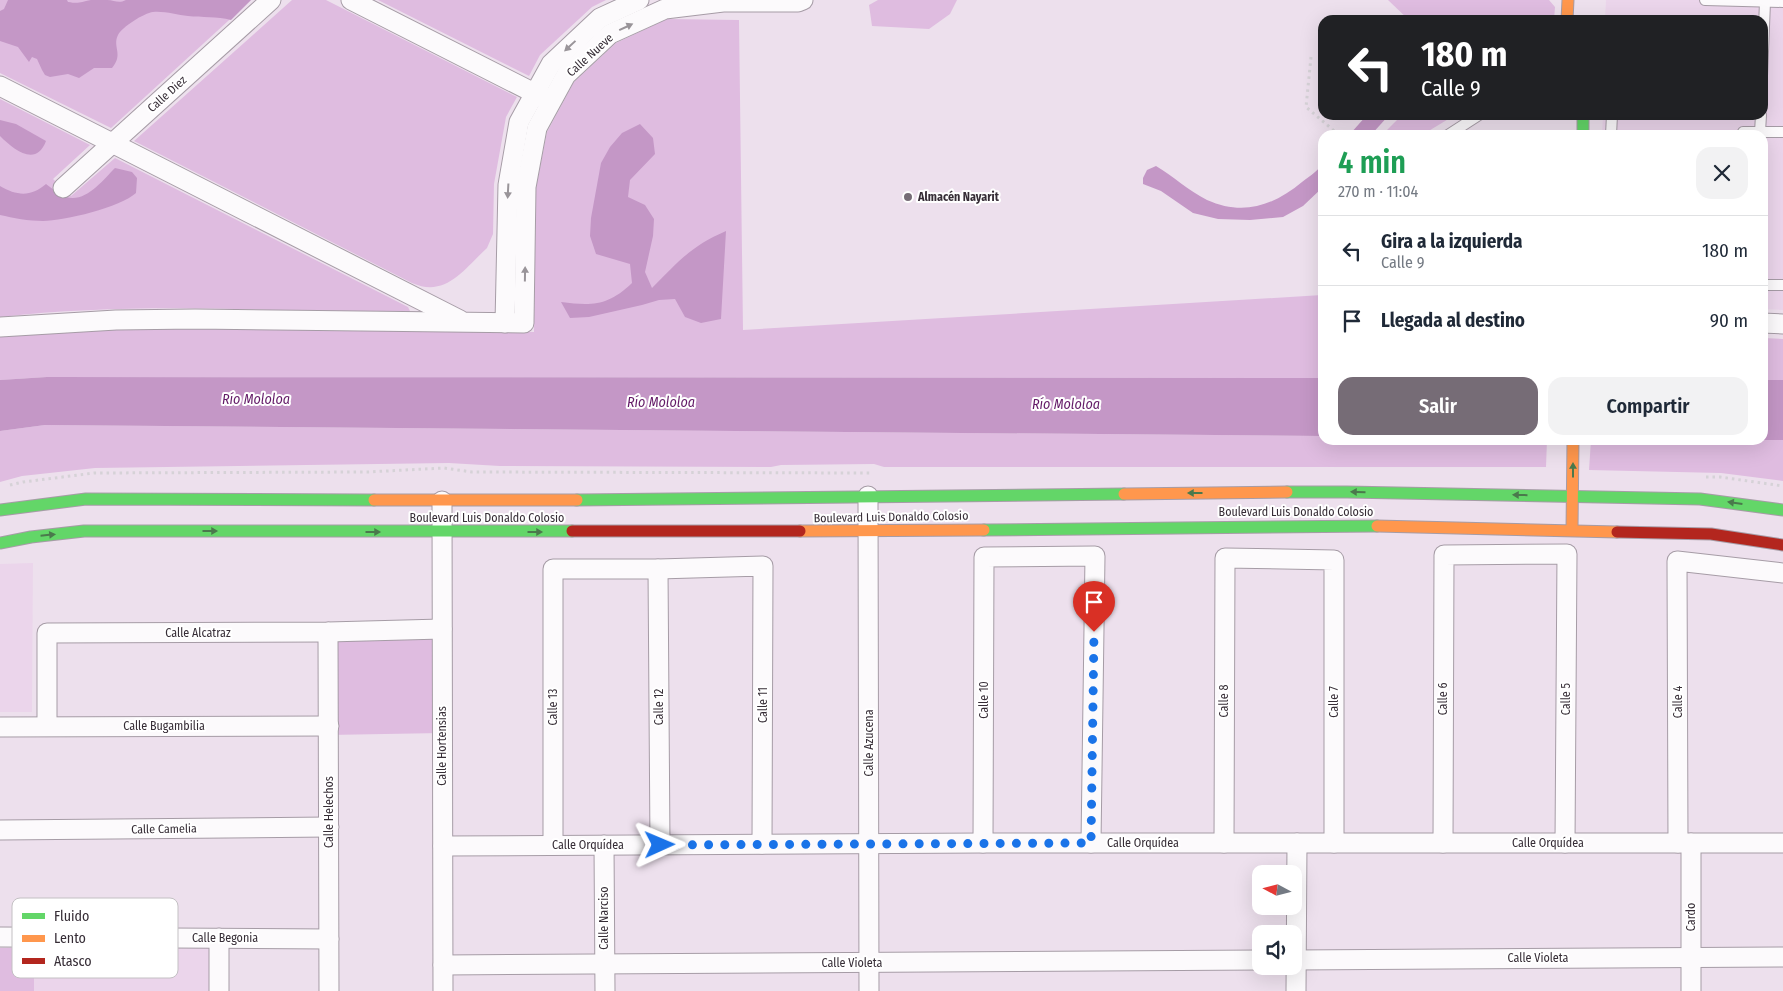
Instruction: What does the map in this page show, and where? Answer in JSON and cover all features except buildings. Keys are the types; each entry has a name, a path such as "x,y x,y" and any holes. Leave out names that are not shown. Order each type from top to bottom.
{"main road":[{"path":"1567,15 1568,0"},
{"path":"1572,530 1573,445"},
{"name":"Boulevard Luis Donaldo Colosio","path":"0,510 86,499 448,507 592,500 1347,492 1700,498 1783,510"},
{"path":"549,511 572,510 592,500"},
{"name":"Boulevard Luis Donaldo Colosio","path":"0,543 31,537 84,531 868,531 1351,525 1554,525 1572,530 1711,534 1783,545"}],"street":[{"name":"Calle Diez","path":"63,188 271,0"},
{"path":"351,0 543,98"},
{"name":"Calle Nueve","path":"464,322 514,323 526,187 551,64 600,18 639,0"},
{"name":"Calle Nueve","path":"543,98 610,34 664,9 723,2 798,2 803,0"},
{"path":"0,86 464,322"},
{"path":"0,327 116,320 195,319 464,322"},
{"path":"1768,323 1783,324"},
{"name":"Calle Azucena","path":"868,496 869,991"},
{"name":"Calle Hortensias","path":"443,991 442,532 448,507"},
{"name":"Calle 6","path":"1443,843 1444,555 1567,554"},
{"name":"Calle 5","path":"1565,843 1567,554"},
{"name":"Calle 10","path":"983,843 984,557 1095,556 1091,843"},
{"name":"Calle 8","path":"1224,843 1225,558 1334,560"},
{"name":"Calle 7","path":"1334,560 1334,843"},
{"name":"Calle 4","path":"1684,843 1677,561 1783,573"},
{"name":"Calle 11","path":"658,569 763,566 762,844"},
{"name":"Calle 13","path":"553,845 553,569 658,569"},
{"name":"Calle 12","path":"658,569 660,845"},
{"name":"Calle Alcatraz","path":"47,726 47,633 328,632 442,629"},
{"name":"Calle Helechos","path":"328,632 329,991"},
{"name":"Calle Bugambilia","path":"0,727 329,726"},
{"name":"Calle Camelia","path":"0,830 329,827"},
{"name":"Calle Orquídea","path":"443,846 983,843 1783,843"},
{"path":"1296,925 1297,843"},
{"name":"Cardo","path":"1684,843 1691,958 1691,991"},
{"name":"Calle Narciso","path":"604,845 604,991"},
{"name":"Calle Begonia","path":"178,938 329,939"},
{"path":"218,938 220,991"},
{"name":"Calle Violeta","path":"1302,960 1783,957"},
{"name":"Calle Violeta","path":"443,965 1252,960"},
{"path":"1295,975 1296,991"}],"lane":[{"path":"1705,0 1783,2"},
{"path":"1764,15 1765,2"},
{"path":"1456,130 1471,120"},
{"path":"1768,132 1783,132"},
{"path":"1768,284 1783,285"}],"path":[{"path":"1310,57 1306,107 1318,117"},
{"path":"1321,120 1333,130"}],"shaded area":[{"path":"0,0 251,0 111,128 0,73"},
{"path":"292,0 326,0 517,97 506,117 494,184 493,234 487,248 454,279 435,287 424,287 412,283 134,141"},
{"path":"378,0 606,0 592,7 540,55 529,76"},
{"path":"878,0 957,0 950,14 929,29 872,26 869,5"},
{"path":"1388,0 1549,0 1555,7 1554,15 1404,15"},
{"path":"1606,0 1783,0 1783,310 1768,309 1768,130 1602,130 1603,120 1768,120 1768,15 1605,15"},
{"path":"667,19 739,20 743,330 1318,295 1318,378 47,377 0,380 0,336 117,328 194,327 534,332 536,188 547,132 574,82 616,43"},
{"path":"0,99 90,145 53,179 71,196 115,158 408,307 410,311 406,315 254,309 152,308 51,312 0,317"},
{"path":"1397,120 1447,120 1430,130 1387,130"},
{"path":"1768,338 1783,339 1783,380 1768,380"},
{"path":"45,425 1318,436 1318,445 1547,445 1546,467 884,467 874,464 781,465 771,467 500,466 449,463 95,468 22,476 0,482 0,431"},
{"path":"1768,440 1783,440 1783,481 1721,473 1589,470 1591,445 1768,445"},
{"path":"33,563 32,712 0,712 0,564"},
{"path":"442,629 442,733 328,735 328,632"},
{"path":"0,948 12,948 12,978 34,978 34,991 0,991"},
{"path":"178,948 210,948 209,991 34,991 34,978 178,978"}],"water":[{"path":"8,0 67,0 68,2 75,3 91,0 119,2 126,0 251,0 231,20 162,12 144,15 128,24 118,35 116,43 118,55 112,68 94,68 79,78 68,74 50,77 45,75 37,59 32,57 29,62 18,47 0,41 0,11 4,9"},
{"path":"0,120 16,124 46,141 42,149 30,155 24,154 11,146 0,136"},
{"path":"1363,120 1384,120 1376,130 1354,130"},
{"path":"640,124 653,138 655,154 630,180 628,197 645,205 654,219 653,236 645,272 652,288 694,249 726,231 721,319 701,323 685,317 675,299 659,300 589,317 570,318 561,302 599,303 615,296 632,283 630,264 596,254 590,236 591,218 601,163 610,147 622,133"},
{"path":"1156,166 1207,200 1220,205 1245,208 1257,206 1280,197 1318,169 1318,192 1303,206 1283,217 1250,220 1218,219 1193,213 1161,191 1143,184 1143,178 1147,170"},
{"path":"115,168 132,172 137,178 136,193 106,208 78,216 43,221 0,215 0,186 12,192 24,194 35,191 46,184 63,196 80,197 94,189"},
{"name":"Río Mololoa","path":"47,377 1318,378 1318,436 45,425 0,431 0,380"},
{"path":"1768,380 1783,380 1783,440 1768,440"}],"traffic: fast":[{"path":"1583,120 1583,130"},
{"path":"1287,492 1700,499 1783,510"},
{"path":"577,500 1124,494"},
{"path":"0,510 86,499 374,500"},
{"path":"984,530 1377,526"},
{"path":"0,543 31,537 84,531 572,531"}],"traffic: slow":[{"path":"1567,15 1568,0"},
{"path":"1572,530 1573,445"},
{"path":"1124,494 1287,492"},
{"path":"374,500 577,500"},
{"path":"1377,526 1617,532"},
{"path":"800,531 984,530"}],"traffic: jam":[{"path":"572,531 800,531"},
{"path":"1617,532 1711,534 1783,545"}],"place":[{"name":"Almacén Nayarit","path":"908,197"}],"route":[{"path":"660,845 1091,843 1094,632"}]}
